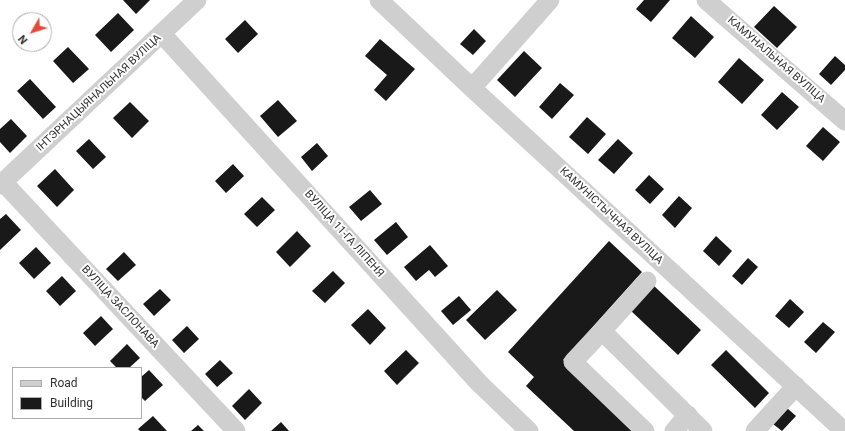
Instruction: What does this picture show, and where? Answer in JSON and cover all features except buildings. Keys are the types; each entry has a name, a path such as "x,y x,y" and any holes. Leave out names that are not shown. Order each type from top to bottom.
{"street":[{"name":"ІНТЭРНАЦЫЯНАЛЬНАЯ ВУЛІЦА","path":"2,184 197,0"},
{"name":"КАМУНІСТЫЧНАЯ ВУЛІЦА","path":"379,0 472,88 844,431"},
{"path":"472,88 550,0"},
{"name":"КАМУНАЛЬНАЯ ВУЛІЦА","path":"706,0 845,121"},
{"name":"ВУЛІЦА 11-ГА ЛІПЕНЯ","path":"162,34 479,383 529,431"},
{"name":"ВУЛІЦА ЗАСЛОНАВА","path":"2,184 236,431"},
{"path":"645,431 573,362 647,281"},
{"path":"602,331 703,431"},
{"path":"755,431 796,386"},
{"path":"674,431 688,416"}]}
